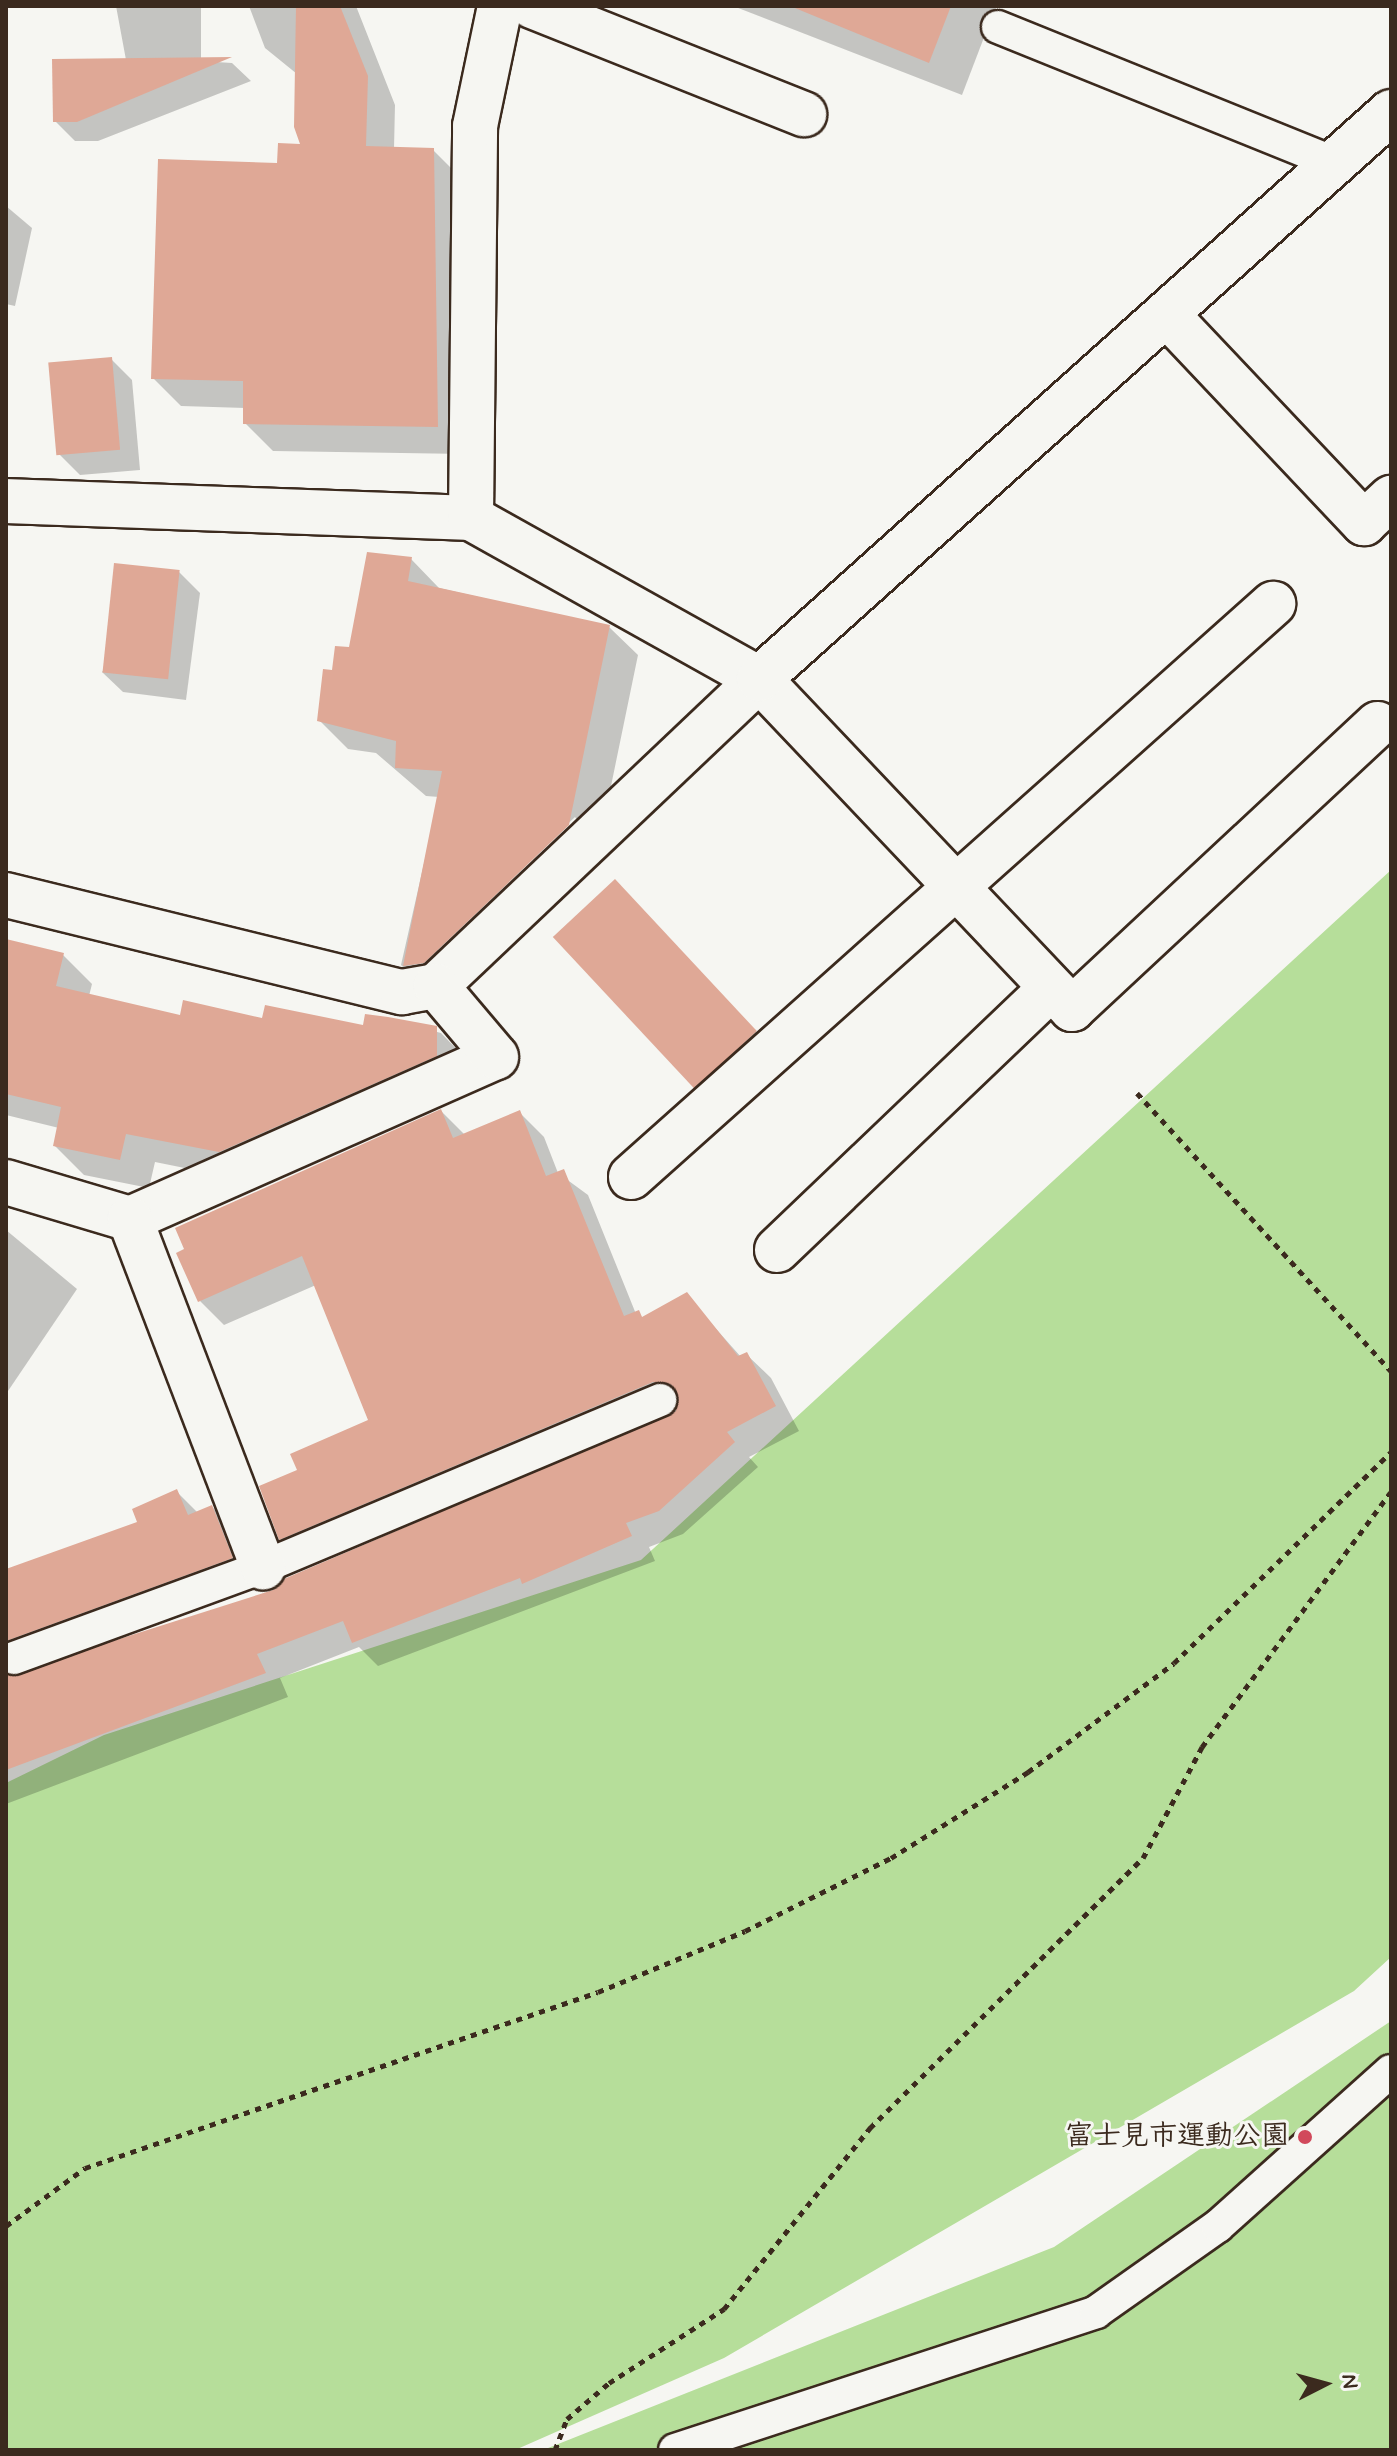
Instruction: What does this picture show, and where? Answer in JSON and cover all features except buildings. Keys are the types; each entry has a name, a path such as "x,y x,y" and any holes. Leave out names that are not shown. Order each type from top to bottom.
{"street":[{"path":"471,518 475,126 500,6"},
{"path":"532,6 804,114"},
{"path":"6,895 402,992 436,986 759,679 1169,317 1391,112"},
{"path":"1169,317 1364,523 1391,498"},
{"path":"6,501 471,518 759,679 1072,1009 1378,724"},
{"path":"631,1177 1273,604"},
{"path":"6,1182 130,1219 496,1057 436,986"},
{"path":"777,1250 1051,988"},
{"path":"130,1219 263,1567"}],"lane":[{"path":"998,27 1335,163"},
{"path":"14,1658 263,1567 660,1400"},
{"path":"675,2450 1096,2312 1218,2226 1391,2071"}],"path":[{"path":"1137,1093 1391,1371"},
{"path":"6,2226 85,2168 598,1992 745,1931 891,1858 1028,1772 1174,1663 1391,1452"},
{"path":"555,2450 567,2419 609,2383 724,2309 870,2128 1143,1858 1202,1747 1391,1492"}],"green space":[{"path":"1391,870 1391,1957 1354,1991 724,2358 515,2450 6,2450 6,1783 104,1735 641,1560"},
{"name":"富士見市運動公園","path":"1391,2021 1391,2450 543,2450 1054,2247"}],"place":[{"name":"富士見市運動公園","path":"1305,2137"}]}
